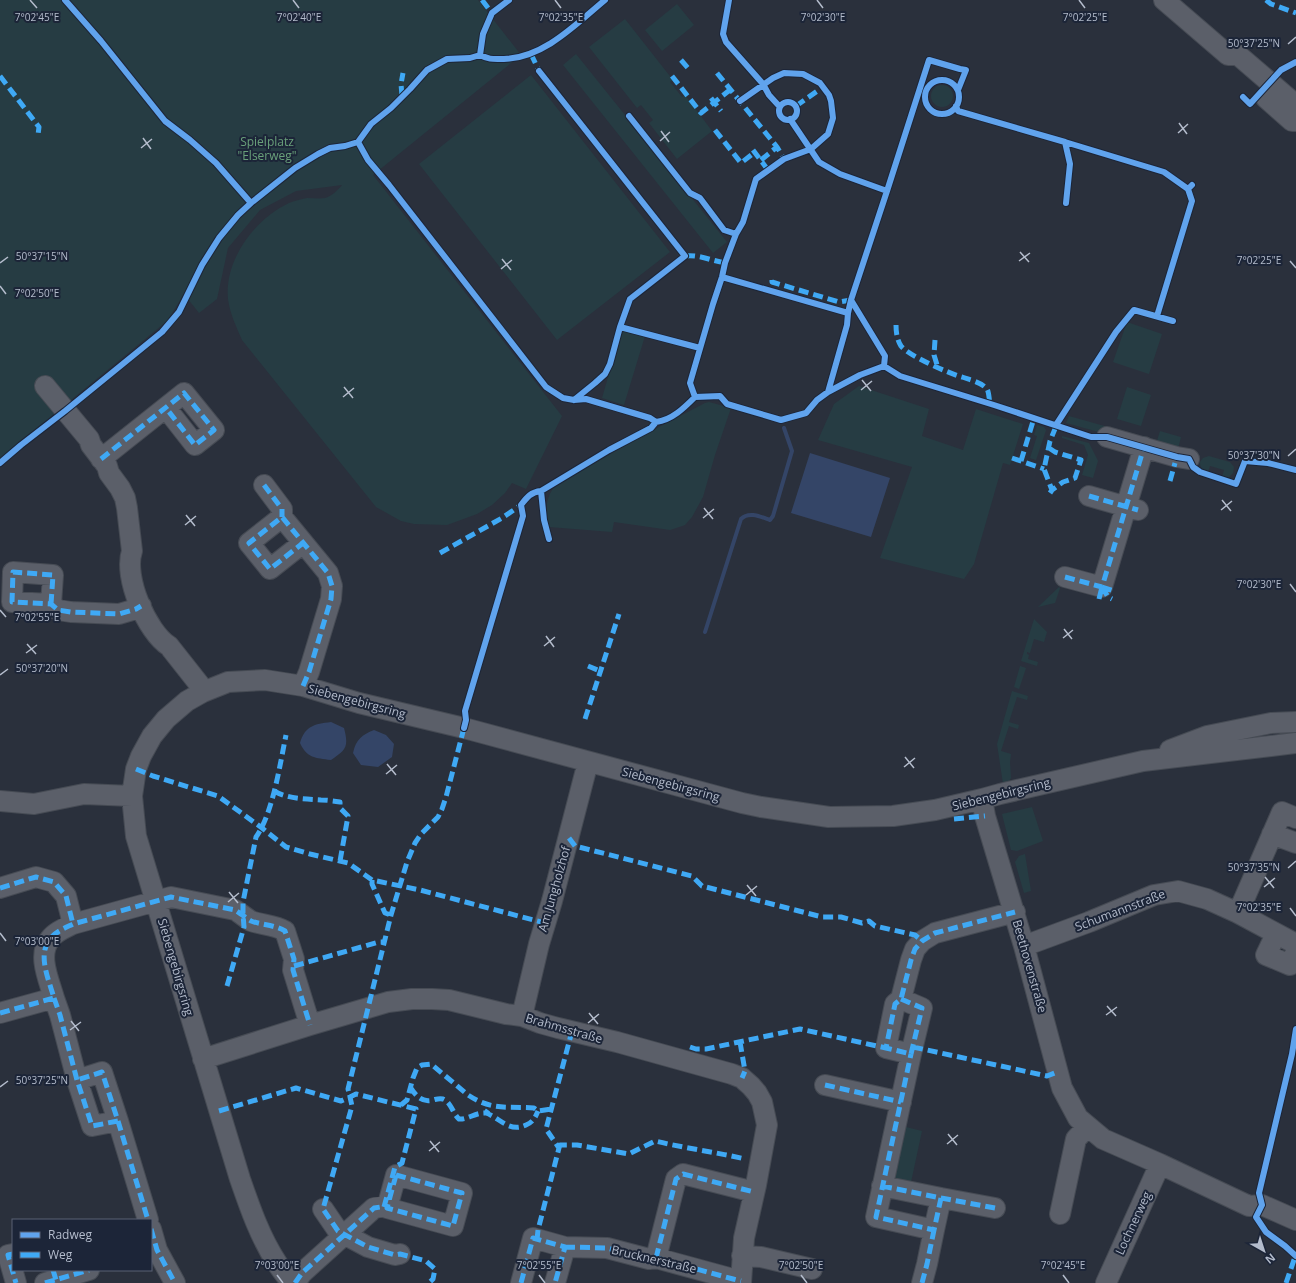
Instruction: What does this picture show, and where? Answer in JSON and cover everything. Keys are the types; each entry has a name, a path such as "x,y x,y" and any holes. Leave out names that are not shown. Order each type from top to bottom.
{"street":[{"path":"1164,0 1228,55 1238,55 1296,105"},
{"path":"1228,55 1229,64 1292,121 1296,121"},
{"path":"45,386 89,439 91,445 107,466 109,473 120,488 125,498 127,508 131,537 132,552 130,558 134,588 141,606 153,629 163,642 169,646 199,684 203,692"},
{"path":"101,459 166,408"},
{"path":"1107,436 1177,457 1189,459"},
{"path":"1065,577 1109,593 1132,508 1144,447"},
{"path":"264,485 282,509 282,517 328,573 332,586 331,599 309,672 303,686"},
{"path":"1089,496 1132,508"},
{"path":"282,517 249,543 253,548 270,569 303,543"},
{"path":"51,604 58,610 71,612 119,614 141,606"},
{"name":"Siebengebirgsring","path":"292,1283 277,1264 255,1222 240,1179 203,1059 136,836 132,796 136,769 141,756 152,736 166,719 187,701 203,692 228,682 265,680 303,686 359,703 464,728 742,803 829,817 893,816 935,810 1143,761 1296,743"},
{"name":"Siebengebirgsring","path":"1143,761 1207,736 1271,723 1296,722"},
{"name":"Am Jungholzhof","path":"522,1016 539,944 552,901 588,762"},
{"path":"0,801 34,804 84,794 132,796"},
{"name":"Beethovenstraße","path":"982,799 985,816 1015,912 1062,1088 1078,1118 1103,1139 1249,1206 1262,1205 1296,1220"},
{"path":"1238,914 1282,812 1296,818"},
{"path":"1272,834 1296,844"},
{"path":"0,888 36,878 54,882 66,896 73,924"},
{"name":"Schumannstraße","path":"1024,946 1089,922 1154,895 1178,890 1207,899 1296,944"},
{"path":"118,1121 92,1126 77,1080 44,959 44,949 50,938 73,924 171,897 235,910 250,920 280,928 286,931 294,959 294,970 310,1025"},
{"path":"911,1054 886,1048 895,1004 901,999 915,950 922,941 935,933 1015,912"},
{"path":"1276,934 1266,955 1290,965 1296,952"},
{"path":"0,1013 54,998"},
{"name":"Brahmsstraße","path":"203,1059 388,1002 412,999 449,1000 506,1014 522,1016 540,1023 617,1042 742,1078 751,1086 762,1102 767,1125 756,1185 745,1232 741,1282"},
{"path":"901,999 922,1008 900,1102 876,1217 934,1230"},
{"path":"77,1080 102,1072 148,1219"},
{"path":"824,1085 900,1102"},
{"path":"1060,1214 1076,1139 1087,1127"},
{"name":"Lochnerweg","path":"1106,1283 1160,1164"},
{"path":"656,1258 676,1179 683,1174 754,1192"},
{"path":"882,1186 995,1208"},
{"path":"922,1283 941,1198"},
{"path":"295,1283 302,1273 374,1208 387,1206"},
{"path":"323,1209 338,1230 344,1234 368,1247 395,1255 400,1254"},
{"name":"Brucknerstraße","path":"521,1283 533,1238 537,1235 565,1247 607,1248 649,1260 656,1258 741,1282"},
{"path":"152,1236 154,1251 175,1283"},
{"path":"555,1283 565,1247"},
{"path":"12,1254 8,1255 12,1269"},
{"path":"742,1256 761,1257 812,1269"},
{"path":"13,1271 16,1283"},
{"path":"52,1278 84,1271"}],"green space":[{"name":"Spielplatz \"Elserweg\"","path":"0,0 478,0 521,55 373,175 562,416 526,489 512,483 505,493 492,505 477,514 447,525 414,524 401,521 376,507 242,340 230,310 228,284 231,270 244,242 265,219 276,210 300,199 325,198 335,193 342,185 296,191 260,210 228,248 217,299 199,313 184,294 167,321 0,460"},
{"path":"677,4 694,25 662,51 645,30"},
{"path":"625,19 673,80 670,82 682,97 685,95 712,131 677,159 649,123 653,120 641,105 637,108 589,47"},
{"path":"576,54 727,242 713,253 563,65"},
{"path":"531,75 670,252 557,340 419,164"},
{"path":"942,85 950,88 953,96 950,104 942,107 934,104 931,96 934,88"},
{"path":"1127,322 1162,334 1149,374 1113,362"},
{"path":"622,329 645,336 624,405 602,398"},
{"path":"859,386 929,409 922,436 963,450 976,409 1023,424 1010,465 1003,463 974,564 964,579 880,558 912,467 818,440 834,404"},
{"path":"1127,387 1151,395 1141,426 1117,419"},
{"path":"709,402 731,408 703,497 692,517 685,525 670,530 614,522 612,532 549,527 547,505 552,490 556,485 642,436"},
{"path":"1069,416 1108,427 1106,434 1066,423"},
{"path":"1037,425 1044,427 1046,430 1036,460 1030,458 1037,436 1034,435"},
{"path":"1160,431 1181,437 1177,453 1155,447"},
{"path":"1062,436 1089,443 1098,461 1093,478 1082,475 1088,455 1084,445 1062,438"},
{"path":"1209,456 1230,462 1234,467 1233,473 1229,477 1222,477 1224,470 1210,466 1208,472 1203,470 1200,462 1203,458"},
{"path":"1059,587 1060,588 1055,603 1038,607"},
{"path":"1034,619 1047,632 1044,642 1034,639 1030,653 1027,652 1029,655 1028,659 1038,662 1037,666 1021,661"},
{"path":"1020,666 1026,668 1019,689 1014,687"},
{"path":"1012,691 1028,696 1027,700 1017,697 1009,722 1019,725 1018,729 1009,726 1001,751 1011,754 1011,778 1008,782 1003,784 997,744"},
{"path":"1032,807 1043,841 1017,851 1011,850 1002,814"},
{"path":"1025,854 1031,891 1024,893 1015,862 1019,856"},
{"path":"906,1127 922,1131 910,1187 890,1177 900,1130"}],"water":[{"path":"810,453 890,478 871,537 791,513"},
{"path":"331,722 344,728 346,744 343,750 331,760 316,758 306,752 300,743 302,737 308,729 315,725"},
{"path":"374,730 386,735 394,744 392,757 378,767 361,765 353,753 354,748 360,738"}],"waterway":[{"path":"705,632 741,519 751,515 770,520 773,516 792,451 784,428"}],"marked path":[{"path":"482,0 492,13"},
{"path":"1266,0 1271,4 1296,13"},
{"path":"531,54 540,73"},
{"path":"681,60 688,68"},
{"path":"402,96 401,84 403,73"},
{"path":"717,73 777,147 784,159"},
{"path":"0,76 39,127 38,135"},
{"path":"672,76 701,113 731,89"},
{"path":"796,106 823,87"},
{"path":"711,98 721,111"},
{"path":"715,130 741,163 755,152"},
{"path":"761,160 777,147"},
{"path":"753,150 768,170"},
{"path":"685,256 696,256 728,263"},
{"path":"772,280 772,282 839,302 851,300"},
{"path":"896,325 899,341 905,350 939,368 982,385 988,390 990,404"},
{"path":"935,340 934,355 938,368"},
{"path":"101,459 184,393 214,430 195,445 166,408"},
{"path":"1021,461 1034,418"},
{"path":"1050,493 1052,490 1044,469 1050,441 1057,424"},
{"path":"1065,577 1102,587 1144,447"},
{"path":"1049,448 1055,452 1081,460 1075,478 1063,482 1052,490"},
{"path":"1012,458 1044,469"},
{"path":"1170,481 1175,463"},
{"path":"264,485 282,509 282,517"},
{"path":"1089,496 1138,510"},
{"path":"440,553 502,518 521,505"},
{"path":"303,543 270,569 249,543 282,517 328,573 332,586 331,599 309,672 303,686"},
{"path":"51,604 53,575 13,572 12,602 51,604 58,610 71,612 119,614 141,606"},
{"path":"1102,587 1108,597 1112,599"},
{"path":"1102,587 1114,591"},
{"path":"1099,599 1102,587"},
{"path":"585,719 619,614"},
{"path":"588,666 600,671"},
{"path":"384,1207 395,1167 402,1163 416,1109 356,1094 350,1097 348,1089 391,915 407,862 415,843 421,834 438,817 442,809 465,724"},
{"path":"227,986 244,927 243,902 256,837 262,827 271,802 286,735"},
{"path":"136,769 153,776 218,796 286,847 348,863 372,880 420,890 545,923"},
{"path":"274,791 285,796 340,802 340,808 348,816 340,861"},
{"path":"954,819 985,816"},
{"path":"569,838 575,846 692,876 702,886 822,917 841,917 862,923 869,921 875,926 915,935 922,941"},
{"path":"0,888 36,877 54,882 66,896 73,924"},
{"path":"372,880 372,884 385,913 391,915"},
{"path":"0,1013 54,998 45,968 44,952 46,945 57,932 73,924 171,897 235,910 251,921 277,927 285,931 294,959 293,970 310,1025"},
{"path":"901,999 922,1008 911,1054 886,1048 895,1004 901,999 915,949 922,941 935,933 1015,912"},
{"path":"294,966 379,942 385,942"},
{"path":"54,998 77,1080 92,1126 118,1121 102,1072 77,1080"},
{"path":"690,1047 696,1049 706,1049 800,1029 886,1048"},
{"path":"537,1240 538,1230 559,1148 546,1129 572,1031"},
{"path":"740,1042 745,1071 742,1078"},
{"path":"913,1047 1047,1076 1057,1072"},
{"path":"882,1186 941,1198 934,1230 876,1217 911,1054"},
{"path":"401,1105 407,1100 417,1068 422,1065 431,1064 468,1095 485,1104 500,1107 534,1108 538,1111 551,1109"},
{"path":"825,1085 901,1102"},
{"path":"410,1087 422,1100 429,1101 443,1099 450,1105 459,1119 486,1113"},
{"path":"219,1111 296,1088 341,1101 350,1097 352,1106 323,1209 338,1231 368,1247 395,1255 400,1254 426,1261 435,1269 433,1279 429,1283"},
{"path":"488,1110 486,1113 505,1124 515,1127 520,1127 530,1123 535,1118 538,1111"},
{"path":"118,1121 148,1219"},
{"path":"559,1148 560,1145 577,1145 629,1154 655,1141 745,1159"},
{"path":"656,1258 676,1179 683,1174 754,1192"},
{"path":"396,1175 462,1193 453,1226 387,1208 396,1175"},
{"path":"941,1198 995,1208"},
{"path":"295,1283 302,1273 374,1208 387,1206"},
{"path":"922,1283 934,1230"},
{"path":"152,1232 157,1250 175,1283"},
{"path":"521,1283 533,1238 565,1247 555,1283"},
{"path":"565,1247 607,1248 649,1259 656,1258 741,1281"},
{"path":"12,1254 8,1255 12,1269"},
{"path":"1286,1283 1296,1254"},
{"path":"13,1271 16,1283"},
{"path":"53,1271 56,1280"},
{"path":"45,1283 86,1271"}],"cycle path":[{"path":"65,0 101,41 165,121 190,140 216,163 251,203"},
{"path":"509,0 492,13 483,34 480,55 494,59 504,59 533,53 559,38 605,0"},
{"path":"729,0 723,34 726,42 763,84 769,95 780,107"},
{"path":"358,142 371,124 391,108 427,70 447,59 470,58 480,55"},
{"path":"790,119 819,162 840,174 887,191 929,60 966,70 958,90"},
{"path":"1243,97 1250,104 1281,70 1296,62"},
{"path":"539,71 685,256 630,299 620,327 610,364 605,374 574,400"},
{"path":"695,397 690,383 725,263 736,234 743,222 756,179 784,159 811,149 828,134 833,118 829,95 820,83 803,74 784,73 773,78 740,101"},
{"path":"942,80 954,85 959,97 954,109 942,114 930,109 925,97 930,85 942,80"},
{"path":"788,102 794,105 797,111 794,117 788,120 782,117 779,111 782,105 788,102"},
{"path":"956,106 958,111 1065,142 1070,164 1066,203"},
{"path":"629,116 690,193 700,198 724,230 736,234"},
{"path":"0,463 162,332 179,312 202,265 219,238 238,215 251,203 295,168 318,154 330,148 358,142 368,160 546,387 563,398 574,400 586,399 650,418 656,422 672,416 695,397 720,396 727,404 781,420 806,413 817,400 828,392 860,375 884,366 900,376 1091,437 1107,437 1189,459 1193,467 1200,472 1236,484 1245,461 1268,463 1296,470"},
{"path":"1065,142 1164,172 1188,189 1192,185"},
{"path":"1157,316 1192,201 1188,189"},
{"path":"884,366 885,356 851,300 887,191"},
{"path":"722,277 848,313 851,300"},
{"path":"1056,425 1116,332 1134,310 1173,321"},
{"path":"828,392 847,325 848,313"},
{"path":"620,327 700,348"},
{"path":"549,539 544,520 541,491 609,450 651,428 656,422"},
{"path":"464,728 466,720 465,711 523,516 521,505 534,492 541,491"},
{"path":"1296,1029 1292,1054 1259,1193 1262,1205 1256,1217 1266,1232 1296,1256"}]}
